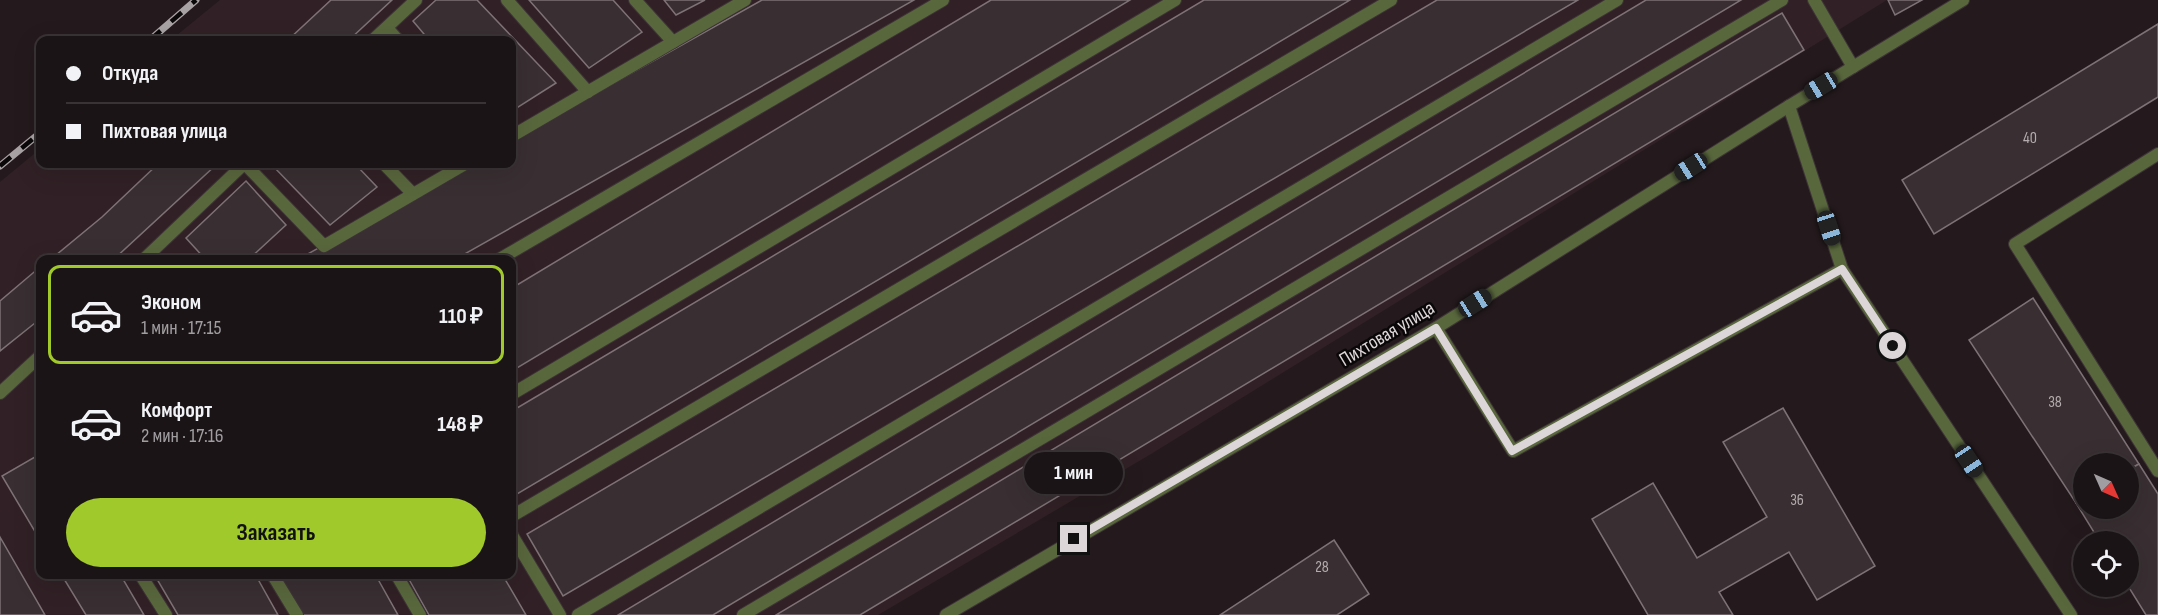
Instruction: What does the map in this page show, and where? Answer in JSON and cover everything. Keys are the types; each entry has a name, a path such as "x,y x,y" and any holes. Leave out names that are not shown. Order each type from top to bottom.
{"street":[{"path":"378,36 416,0"},
{"path":"507,0 588,92"},
{"path":"635,0 673,42"},
{"path":"516,134 745,0"},
{"path":"507,255 943,0"},
{"path":"516,392 1174,0"},
{"path":"516,514 1391,0"},
{"path":"578,615 1617,0"},
{"path":"742,615 1782,0"},
{"path":"1814,0 1853,67"},
{"name":"Пихтовая улица","path":"946,615 1436,328 1789,106 1963,0"},
{"path":"387,28 394,36"},
{"path":"1789,106 1842,269 2071,615"},
{"path":"2158,154 2015,244 2158,471"},
{"path":"147,255 241,168"},
{"path":"249,168 324,246 458,168"},
{"path":"388,168 413,194"},
{"path":"1436,328 1512,451 1842,269"},
{"path":"0,393 36,360"},
{"path":"516,542 560,615"},
{"path":"143,579 166,615"},
{"path":"275,579 297,615"},
{"path":"399,579 420,615"}],"shaded area":[{"path":"220,0 1887,0 1151,454 878,615 0,615 0,182 36,152 36,168 516,168 516,36 176,36"}],"building":[{"path":"331,0 392,0 353,36 292,36"},
{"path":"436,0 477,0 511,36 426,36 413,21"},
{"path":"529,0 613,0 642,32 589,68"},
{"path":"664,0 705,0 676,15"},
{"path":"762,0 914,0 463,255 306,255 462,168 516,168 516,138"},
{"path":"991,0 1130,0 516,369 516,286"},
{"path":"1204,0 1350,0 516,495 516,409"},
{"path":"1437,0 1578,0 563,596 527,534"},
{"path":"1646,0 1741,0 713,615 618,615"},
{"path":"1888,0 1922,0 1895,15"},
{"path":"1782,13 1804,50 860,615 776,615"},
{"path":"2158,24 2158,97 1934,234 1902,180"},
{"path":"516,41 556,83 516,108"},
{"path":"154,168 213,168 118,255 56,255 102,217"},
{"path":"275,168 359,168 377,187 330,225"},
{"path":"246,181 286,225 253,255 201,255 186,238"},
{"path":"36,270 36,322 0,351 0,301"},
{"path":"2033,298 2132,453 2073,453 2073,498 1969,340"},
{"path":"1783,408 1875,566 1817,600 1789,552 1719,592 1733,615 1648,615 1592,519 1653,483 1697,558 1767,517 1723,442"},
{"path":"36,456 36,533 2,476"},
{"path":"2139,464 2158,494 2158,615 2146,615 2135,597 2139,597 2139,531 2093,531 2086,519 2139,519"},
{"path":"0,537 45,615 0,615"},
{"path":"1334,540 1369,594 1337,615 1220,615"},
{"path":"64,579 123,579 144,615 86,615"},
{"path":"157,579 258,579 278,615 178,615"},
{"path":"278,579 378,579 398,615 298,615"},
{"path":"409,579 505,579 526,615 429,615"}],"railway":[{"path":"155,36 196,0"},
{"path":"0,166 36,136"}],"route":[{"path":"1074,539 1436,328 1512,451 1842,269 1893,346"}]}
